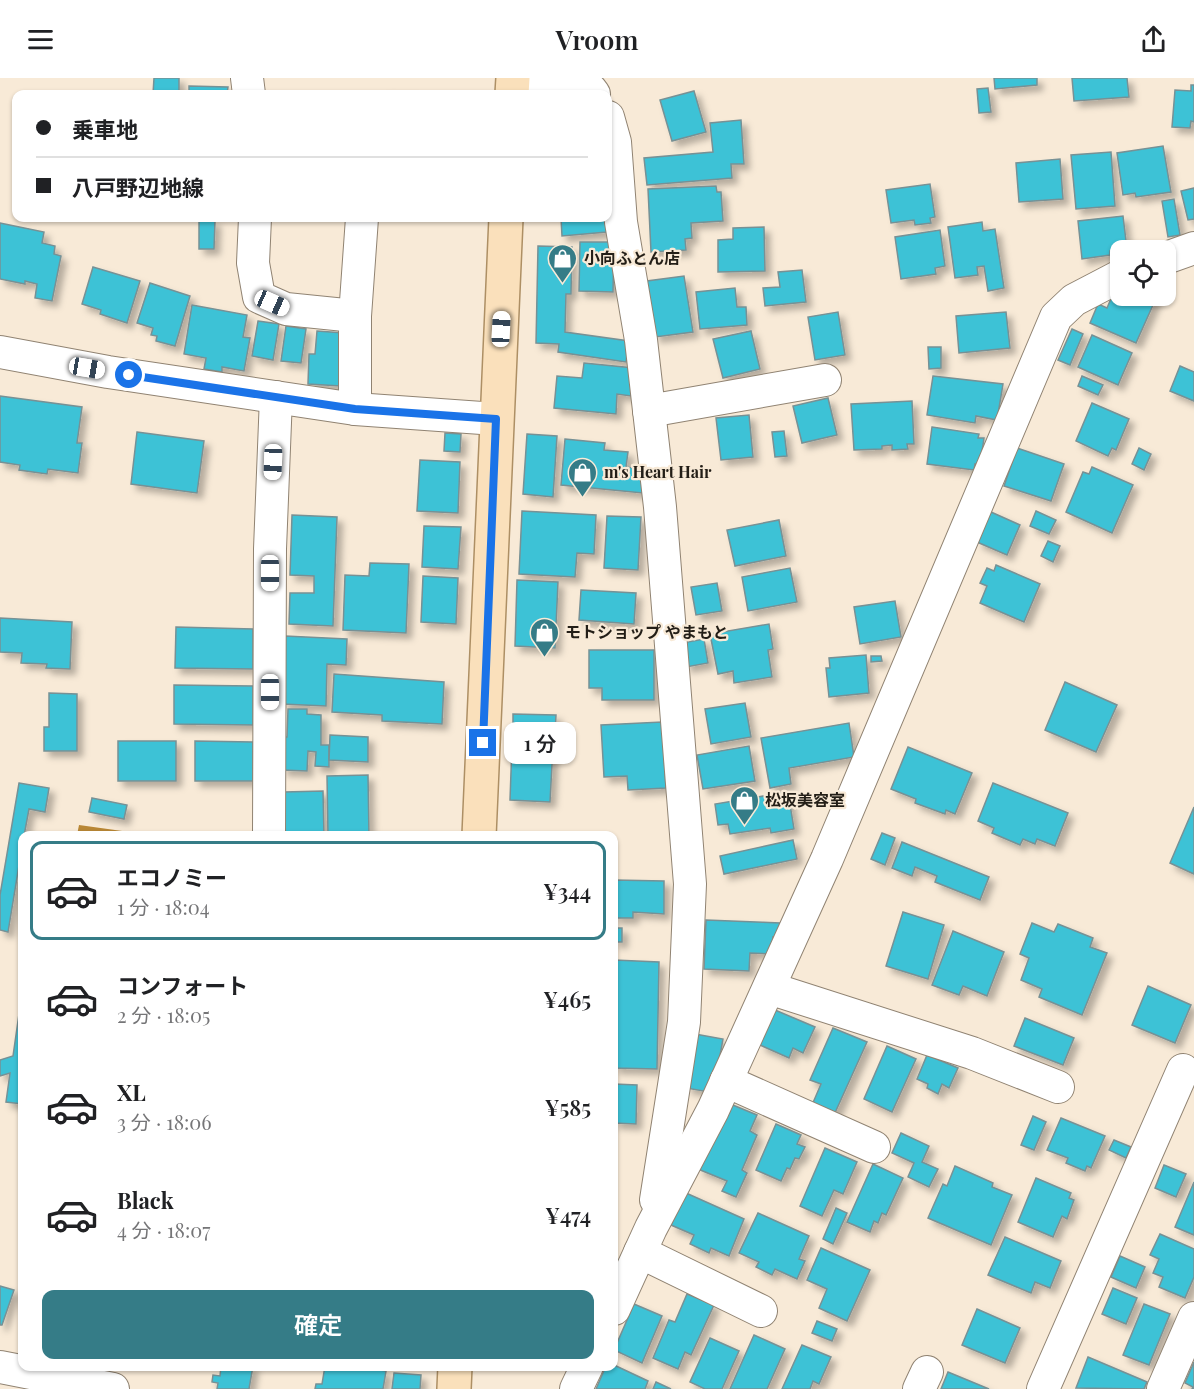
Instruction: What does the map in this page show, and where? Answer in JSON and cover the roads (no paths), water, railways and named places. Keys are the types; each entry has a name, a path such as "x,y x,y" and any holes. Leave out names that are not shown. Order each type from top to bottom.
{"main road":[{"path":"479,831 506,222"},
{"path":"454,1389 455,1371"}],"street":[{"path":"513,85 581,84"},
{"path":"612,131 615,142 621,222 641,340 660,507 690,884 684,1022 646,1240"},
{"path":"255,222 253,263 259,297 286,309 355,316"},
{"path":"355,409 355,316 362,222"},
{"path":"1176,254 1194,248"},
{"path":"618,1300 646,1240 713,1110 827,859 1056,317 1074,300 1110,281"},
{"path":"0,352 108,372 355,409 496,419"},
{"path":"649,411 825,380"},
{"path":"270,831 270,549 276,397"},
{"path":"769,988 972,1053 1058,1087"},
{"path":"1043,1389 1183,1070"},
{"path":"726,1081 874,1147"},
{"path":"646,1240 761,1311"},
{"path":"1163,1389 1194,1318"},
{"path":"0,1367 18,1371"},
{"path":"21,1371 113,1389"},
{"path":"576,1389 585,1371"}],"water":[{"path":"79,825 122,831 78,831"}],"place":[{"name":"小向ふとん店","path":"563,284"},
{"name":"m's Heart Hair","path":"583,498"},
{"name":"モトショップ やまもと","path":"544,658"},
{"name":"松坂美容室","path":"744,826"}]}
